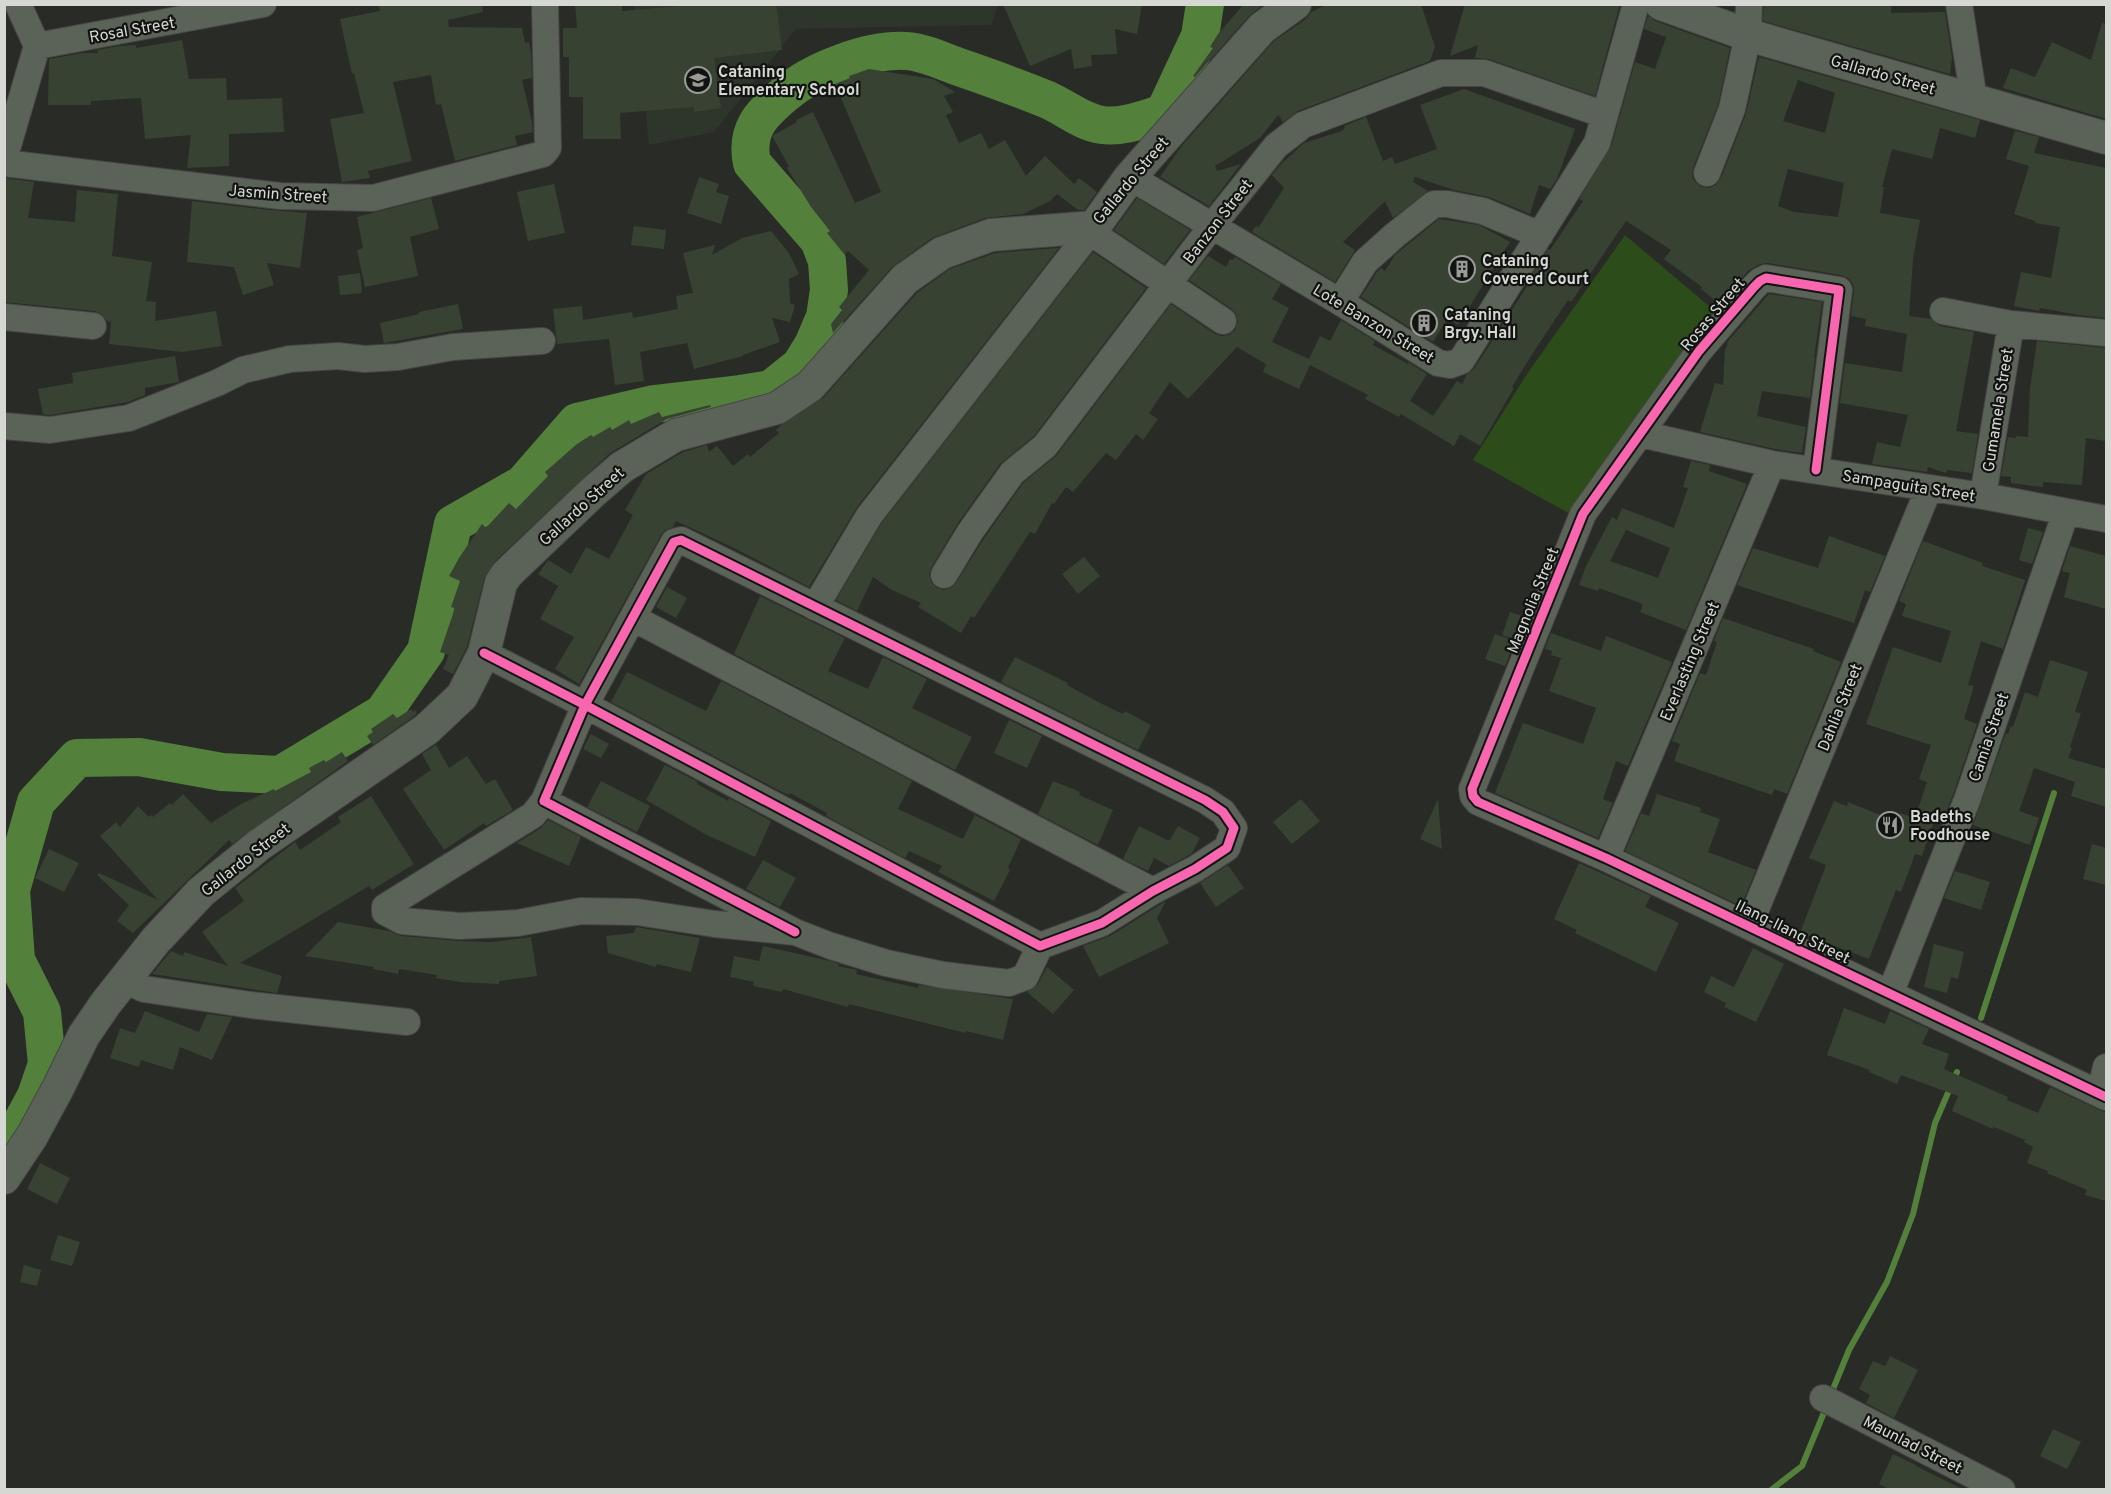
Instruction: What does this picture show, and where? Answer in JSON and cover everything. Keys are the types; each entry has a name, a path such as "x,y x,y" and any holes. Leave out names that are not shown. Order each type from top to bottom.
{"street":[{"path":"4,161 37,46 18,4"},
{"name":"Rosal Street","path":"37,46 263,4"},
{"name":"Jasmin Street","path":"4,161 280,196 373,198 546,152 548,148 545,4"},
{"name":"Gallardo Street","path":"4,1178 32,1136 84,1035 156,940 201,892 259,845 427,729 462,696 484,653 501,583 507,574 593,492 622,467 676,435 777,408 802,392 810,386 905,279 942,253 991,235 1092,230 1130,177 1262,28 1295,4"},
{"name":"Lote Banzon Street","path":"1130,177 1438,363 1450,365 1461,361 1597,143 1636,4"},
{"name":"Gallardo Street","path":"1660,4 1748,35 2106,138"},
{"path":"1707,173 1731,109 1748,35 1749,4"},
{"path":"1959,4 1974,100"},
{"name":"Banzon Street","path":"944,575 970,532 1012,473 1045,446 1212,226 1276,146 1303,125 1442,73 1484,73 1605,115"},
{"path":"1340,302 1365,262 1434,204 1447,204 1483,211 1540,235"},
{"path":"815,607 869,516 1092,230 1168,285 1224,321"},
{"name":"Rosas Street","path":"1641,434 1699,351 1760,281 1766,278 1839,290 1816,470"},
{"name":"Gumamela Street","path":"1943,311 2011,324 2106,333"},
{"path":"4,317 93,327"},
{"name":"Gumamela Street","path":"1983,496 2011,324"},
{"path":"4,426 50,430 129,418 217,383 243,370 290,359 338,356 365,359 398,357 453,347 542,341"},
{"name":"Sampaguita Street","path":"1641,434 1772,464 1983,496 2106,519"},
{"name":"Magnolia Street","path":"1472,789 1583,514 1641,434"},
{"name":"Everlasting Street","path":"1606,858 1772,464"},
{"name":"Dahlia Street","path":"1749,926 1929,488"},
{"name":"Camia Street","path":"1890,994 1967,800 2066,512"},
{"path":"544,801 795,932 886,963 943,975 1009,983 1025,977 1040,946 1102,923 1153,891 1195,869 1227,848 1234,828 1223,812 1205,800 681,540 674,542 670,547 585,705 544,801 533,815 385,907 385,912 402,921 460,927 518,923 581,911 637,912 715,924 795,932"},
{"path":"633,618 1153,891"},
{"path":"484,653 1040,946"},
{"name":"Ilang-Ilang Street","path":"1472,789 1473,796 1478,802 1606,858 2103,1096"},
{"path":"124,980 144,989 251,1005 406,1022"},
{"path":"2103,1096 2106,1067"},
{"name":"Maunlad Street","path":"1823,1398 2002,1490"}],"shaded area":[{"name":"Cataning Elementary School","path":"634,5 998,5 991,25 796,29 714,132 649,145"}],"green space":[{"path":"1625,235 1716,312 1570,514 1473,460 1527,374"}],"building":[{"path":"378,4 482,4 483,12 448,20 449,27 522,28 525,43 529,42 531,52 532,78 522,80 533,132 515,136 517,145 455,161 441,104 436,105 431,75 393,82 412,161 368,171 370,178 342,182 330,119 364,113 354,73 352,74 340,19 380,11"},
{"path":"575,4 622,4 622,11 705,4 776,4 782,50 714,58 721,108 694,112 694,107 620,113 621,139 583,139 583,97 569,97 569,57 563,57 563,28 577,28"},
{"path":"1003,4 1142,4 1137,34 1115,29 1117,54 1091,55 1092,66 1074,69 1071,49 1030,66"},
{"path":"1244,4 1264,4 1249,16 1195,77 1193,76 1213,48 1210,47 1218,34"},
{"path":"1328,4 1421,4 1435,47 1430,61 1298,111 1283,122 1278,115 1260,138 1215,166 1217,171 1241,164 1209,206 1160,177 1181,147 1274,41 1306,19 1311,12"},
{"path":"1465,4 1620,4 1595,96 1489,59 1475,58 1478,45 1450,56"},
{"path":"1764,4 1891,6 1891,13 1945,12 1952,58 1950,74 1763,21"},
{"path":"1648,16 1655,21 1730,48 1718,105 1693,168 1692,176 1695,182 1702,187 1709,188 1716,185 1721,178 1746,114 1759,57 1980,120 1975,138 1940,128 1932,159 1892,149 1882,187 1884,187 1880,213 1920,220 1913,259 1909,316 1931,319 1940,326 1974,332 1956,431 1978,434 1972,473 1947,470 1946,473 1928,467 1927,472 1872,464 1877,442 1900,447 1908,415 1840,403 1845,363 1902,372 1907,334 1865,326 1866,319 1851,316 1854,291 1853,284 1848,278 1768,263 1760,264 1749,270 1719,304 1701,289 1702,287 1664,259 1671,250 1626,221 1571,302 1568,300 1529,359 1480,446 1460,434 1454,446 1401,414 1399,417 1365,399 1368,395 1310,365 1299,389 1263,372 1266,364 1237,347 1188,399 1170,382 1149,413 1158,419 1143,440 1136,434 1116,460 1106,453 1073,492 1066,487 1054,504 1052,503 1035,534 1030,532 974,618 971,616 961,633 918,607 921,603 892,590 873,577 857,611 836,600 881,524 1093,252 1146,288 1034,436 1000,464 958,523 929,574 931,582 937,588 944,590 956,583 1023,483 1057,455 1171,304 1215,334 1229,335 1235,330 1238,321 1232,309 1189,280 1208,256 1226,267 1230,259 1233,260 1235,257 1281,284 1272,299 1289,308 1272,342 1309,359 1320,336 1330,341 1341,320 1375,341 1373,345 1427,374 1410,401 1433,416 1457,381 1462,384 1467,374 1474,369 1533,277 1531,276 1548,249 1550,250 1583,201 1579,199 1611,147 1635,62 1655,69 1666,37 1644,29","holes":["1798,80 1835,93 1825,133 1783,121","1788,169 1844,183 1838,217 1794,212 1778,206"]},
{"path":"2102,23 2106,24 2106,119 2003,88 2011,68 2035,77 2052,42 2091,60"},
{"path":"182,40 189,79 226,78 227,100 282,98 284,132 229,134 229,166 187,168 191,135 145,139 141,98 91,101 91,105 48,105 49,59 83,53 98,53 97,50 120,46 136,45 136,48"},
{"path":"869,69 933,79 955,92 944,96 953,112 946,115 959,143 981,133 989,149 1005,140 1026,176 1045,156 1074,184 1079,178 1097,192 1084,210 1078,210 1057,194 1050,201 1023,214 985,218 932,238 892,267 833,333 831,324 842,310 839,307 869,270 848,251 844,254 827,233 830,231 811,207 787,168 789,166 772,136 813,112 855,203 881,192 835,84"},
{"path":"1464,89 1575,129 1557,179 1550,189 1539,185 1530,214 1489,197 1454,190 1415,177 1413,182 1428,191 1393,218 1385,201 1343,242 1355,250 1335,282 1252,232 1256,226 1258,228 1284,188 1272,175 1304,143 1342,131 1344,126 1366,117 1383,161 1392,157 1395,164 1437,149 1420,105"},
{"path":"2015,131 2039,137 2034,153 2106,168 2106,318 2014,306 2021,272 2051,278 2060,227 2035,223 2035,221 2014,214 2029,166 2006,159"},
{"path":"699,177 719,184 716,192 729,196 721,224 687,213"},
{"path":"4,178 34,182 28,218 75,222 77,190 118,194 112,256 152,262 146,301 156,302 155,321 216,311 222,346 182,352 109,344 111,322 95,311 4,302"},
{"path":"554,184 565,233 528,241 517,192"},
{"path":"431,198 439,229 410,237 418,276 365,287 357,250 363,248 357,217"},
{"path":"1137,198 1190,230 1164,264 1114,230"},
{"path":"192,201 307,213 300,268 267,263 274,285 243,295 234,267 187,262"},
{"path":"1439,219 1479,225 1510,242 1458,325 1448,318 1433,342 1361,297 1381,268 1385,271 1395,255"},
{"path":"634,226 666,230 664,249 631,245"},
{"path":"771,231 789,253 799,274 789,279 790,303 795,305 790,322 772,318 780,342 743,356 694,369 687,343 640,352 644,381 615,385 609,339 557,344 553,309 582,306 583,320 632,312 633,318 678,309 676,296 693,293 683,253 715,245 712,255 742,238"},
{"path":"1059,248 857,507 809,587 676,521 673,527 665,530 661,535 579,684 555,669 574,637 540,619 558,586 538,574 548,560 571,574 586,547 609,559 633,515 625,510 646,474 683,452 707,445 709,452 717,446 733,466 748,454 750,457 779,433 776,430 780,426 823,398 917,293 950,269 995,253"},
{"path":"360,273 362,293 340,295 338,276"},
{"path":"1769,294 1822,302 1810,398 1762,391 1757,416 1806,427 1802,453 1700,432 1715,383 1723,385 1725,349 1728,341"},
{"path":"458,304 463,329 384,343 380,323"},
{"path":"2037,341 2106,348 2106,441 2086,438 2082,485 2043,482 2043,487 2011,483 2011,477 2001,476 2008,437 2028,437 2030,388"},
{"path":"175,356 179,382 145,388 145,395 128,402 50,415 43,414 38,389 73,383 72,373"},
{"path":"710,405 711,407 667,419 610,453 495,561 484,579 467,647 453,674 443,669 449,655 440,652 455,608 451,607 460,581 449,576 482,524 486,528 509,503 516,509 548,476 545,472 591,435 593,437 610,427 612,430 629,420 631,424 659,412 662,417"},
{"path":"1691,461 1710,465 1709,471 1747,484 1686,630 1640,612 1643,604 1599,588 1598,591 1579,585 1586,566 1612,517 1617,520 1622,508 1674,528 1688,488 1683,487","holes":["1626,530 1670,548 1658,578 1610,561"]},
{"path":"2028,528 2043,532 2032,564 2019,560"},
{"path":"1829,536 1885,556 1870,592 1865,590 1854,623 1737,585 1753,548 1818,568"},
{"path":"1923,541 1983,563 1982,566 2025,580 2003,649 1981,641 1968,685 1974,686 1964,719 1977,724 1953,795 1942,822 1935,819 1922,856 1915,854 1901,892 1896,890 1869,959 1800,933 1826,865 1809,858 1834,801 1847,806 1848,802 1897,822 1900,813 1915,818 1927,782 1919,779 1931,745 1866,724 1893,647 1941,663 1951,631 1902,616 1906,604 1899,601"},
{"path":"2070,546 2106,556 2106,609 2064,597 2070,573 2062,571"},
{"path":"1084,557 1100,576 1078,594 1062,574"},
{"path":"667,587 687,598 676,618 656,607"},
{"path":"760,596 845,638 828,671 868,689 883,657 927,679 912,708 972,737 955,770 734,654"},
{"path":"1510,612 1525,617 1516,640 1502,635"},
{"path":"1723,618 1814,649 1813,651 1841,662 1787,794 1774,789 1772,795 1674,761 1680,744 1672,741 1700,673 1706,675 1717,642 1714,641"},
{"path":"1551,633 1601,651 1606,636 1672,662 1628,766 1616,761 1603,799 1613,803 1598,838 1495,793 1523,723 1583,744 1596,708 1549,691 1561,658 1551,655 1552,651 1545,649"},
{"path":"1495,634 1515,641 1505,666 1485,659"},
{"path":"1015,657 1068,683 1067,685 1100,703 1123,714 1125,711 1151,725 1138,750 1001,682"},
{"path":"2050,660 2088,672 2075,712 2081,713 2068,758 2106,769 2106,807 2071,796 2075,782 2034,768 2019,811 2039,818 2030,845 1973,825 2006,733 2008,734 2011,726 2013,727 2025,692 2038,697"},
{"path":"627,672 706,711 721,681 912,781 898,809 963,839 975,815 1021,839 1008,868 1010,870 994,901 938,872 942,866 909,851 905,858 826,816 827,813 790,793 789,795 784,793 611,702"},
{"path":"411,709 417,714 373,745 367,736 373,732 371,729 393,714 397,718"},
{"path":"1009,720 1042,736 1027,768 994,753"},
{"path":"591,734 609,744 601,758 583,749"},
{"path":"436,745 449,768 467,756 486,784 495,779 513,810 486,826 484,823 444,850 403,789 431,770 422,754"},
{"path":"342,752 348,761 232,844 229,840 133,933 117,921 129,905 97,875 99,873 158,900 100,836 116,822 120,827 138,806 149,817 151,815 153,817 170,803 172,805 183,794 211,823 241,804 274,789 275,791 311,772 309,768 324,760 326,762"},
{"path":"665,765 728,801 729,798 771,821 755,857 707,835 646,800"},
{"path":"601,781 650,806 637,832 587,807"},
{"path":"1053,781 1080,792 1079,795 1113,810 1098,845 1038,814"},
{"path":"1657,794 1701,808 1700,812 1720,819 1708,852 1756,870 1741,906 1625,851 1641,813 1649,816"},
{"path":"371,796 414,864 372,890 369,886 240,963 282,976 277,993 152,974 171,951 183,956 184,952 228,966 202,932 244,901 235,888 295,842 300,850 341,822 338,817"},
{"path":"1301,799 1320,821 1292,844 1273,822"},
{"path":"1438,799 1442,849 1420,839"},
{"path":"548,820 581,837 569,866 517,843 541,828"},
{"path":"1139,826 1167,840 1170,840 1178,826 1200,838 1192,853 1169,866 1154,858 1148,871 1123,859"},
{"path":"2092,844 2106,848 2106,885 2083,879"},
{"path":"49,849 79,863 64,892 35,878"},
{"path":"763,860 796,878 780,907 746,889"},
{"path":"1579,863 1651,896 1645,907 1679,923 1656,972 1575,933 1577,930 1554,919"},
{"path":"1228,865 1244,888 1216,907 1200,883"},
{"path":"1955,871 1990,882 1981,910 1944,898"},
{"path":"1166,901 1157,918 1169,943 1099,977 1083,946 1110,936"},
{"path":"338,922 389,931 401,936 459,941 492,942 531,937 537,976 499,981 499,984 460,982 436,978 437,975 399,969 398,974 373,969 374,967 305,956"},
{"path":"636,927 700,938 691,972 657,964 656,967 608,953 606,936 634,933"},
{"path":"1934,944 1964,952 1958,979 1951,977 1947,993 1924,987"},
{"path":"763,946 830,961 839,964 838,966 857,970 856,974 918,988 919,985 1013,999 1003,1040 849,1004 848,1007 783,989 782,992 753,986 754,982 730,977 734,956 759,961"},
{"path":"1753,948 1784,964 1756,1022 1724,1007 1726,1003 1704,992 1711,976 1734,987"},
{"path":"1047,967 1074,990 1053,1014 1027,992 1038,984"},
{"path":"1844,1008 1885,1024 1890,1011 1929,1029 1922,1044 1949,1054 1944,1069 2038,1113 2050,1087 2106,1113 2106,1201 2085,1195 2087,1190 2027,1163 2033,1147 2024,1142 2025,1140 1952,1111 1958,1096 1901,1075 1897,1084 1869,1072 1870,1070 1827,1055"},
{"path":"145,1011 199,1032 207,1014 232,1017 212,1060 180,1047 173,1070 141,1060 139,1067 110,1058 120,1028 135,1033"},
{"path":"40,1163 70,1178 57,1204 27,1189"},
{"path":"58,1235 80,1242 72,1266 50,1260"},
{"path":"24,1265 41,1270 37,1286 20,1282"},
{"path":"1890,1356 1918,1370 1894,1418 1866,1403 1870,1395 1859,1389 1873,1361 1885,1366"},
{"path":"2053,1429 2081,1442 2067,1469 2040,1456"},
{"path":"1893,1454 1964,1490 1891,1490 1879,1484"}],"waterway":[{"path":"4,1143 16,1133 36,1096 47,1064 42,1012 16,960 11,890 36,802 77,758 139,757 222,772 280,775 383,713 426,651 453,524 523,484 577,422 654,404 771,389 800,366 813,345 825,317 829,290 827,261 819,240 752,163 750,151 753,132 762,116 776,101 797,85 826,69 858,57 891,51 906,51 933,57 1037,96 1095,123 1110,126 1125,124 1164,113 1200,36 1205,4"},
{"path":"1981,1018 2054,793"},
{"path":"1831,1394 1849,1350 1887,1282 1913,1214 1935,1123 1957,1072"},
{"path":"1771,1490 1802,1466 1825,1410"}],"cycle path":[{"path":"1816,470 1839,290 1766,278 1754,287 1699,351 1583,514 1472,789 1473,796 1478,802 1606,858 2106,1097"},
{"path":"484,653 585,705 1040,946 1102,923 1153,891 1195,869 1227,848 1234,828 1223,812 1205,800 681,540 674,542 585,705 544,801 795,932"}],"place":[{"name":"Cataning Elementary School","path":"698,80"},
{"name":"Cataning Covered Court","path":"1462,269"},
{"name":"Cataning Brgy. Hall","path":"1424,323"},
{"name":"Badeths Foodhouse","path":"1890,825"}]}
